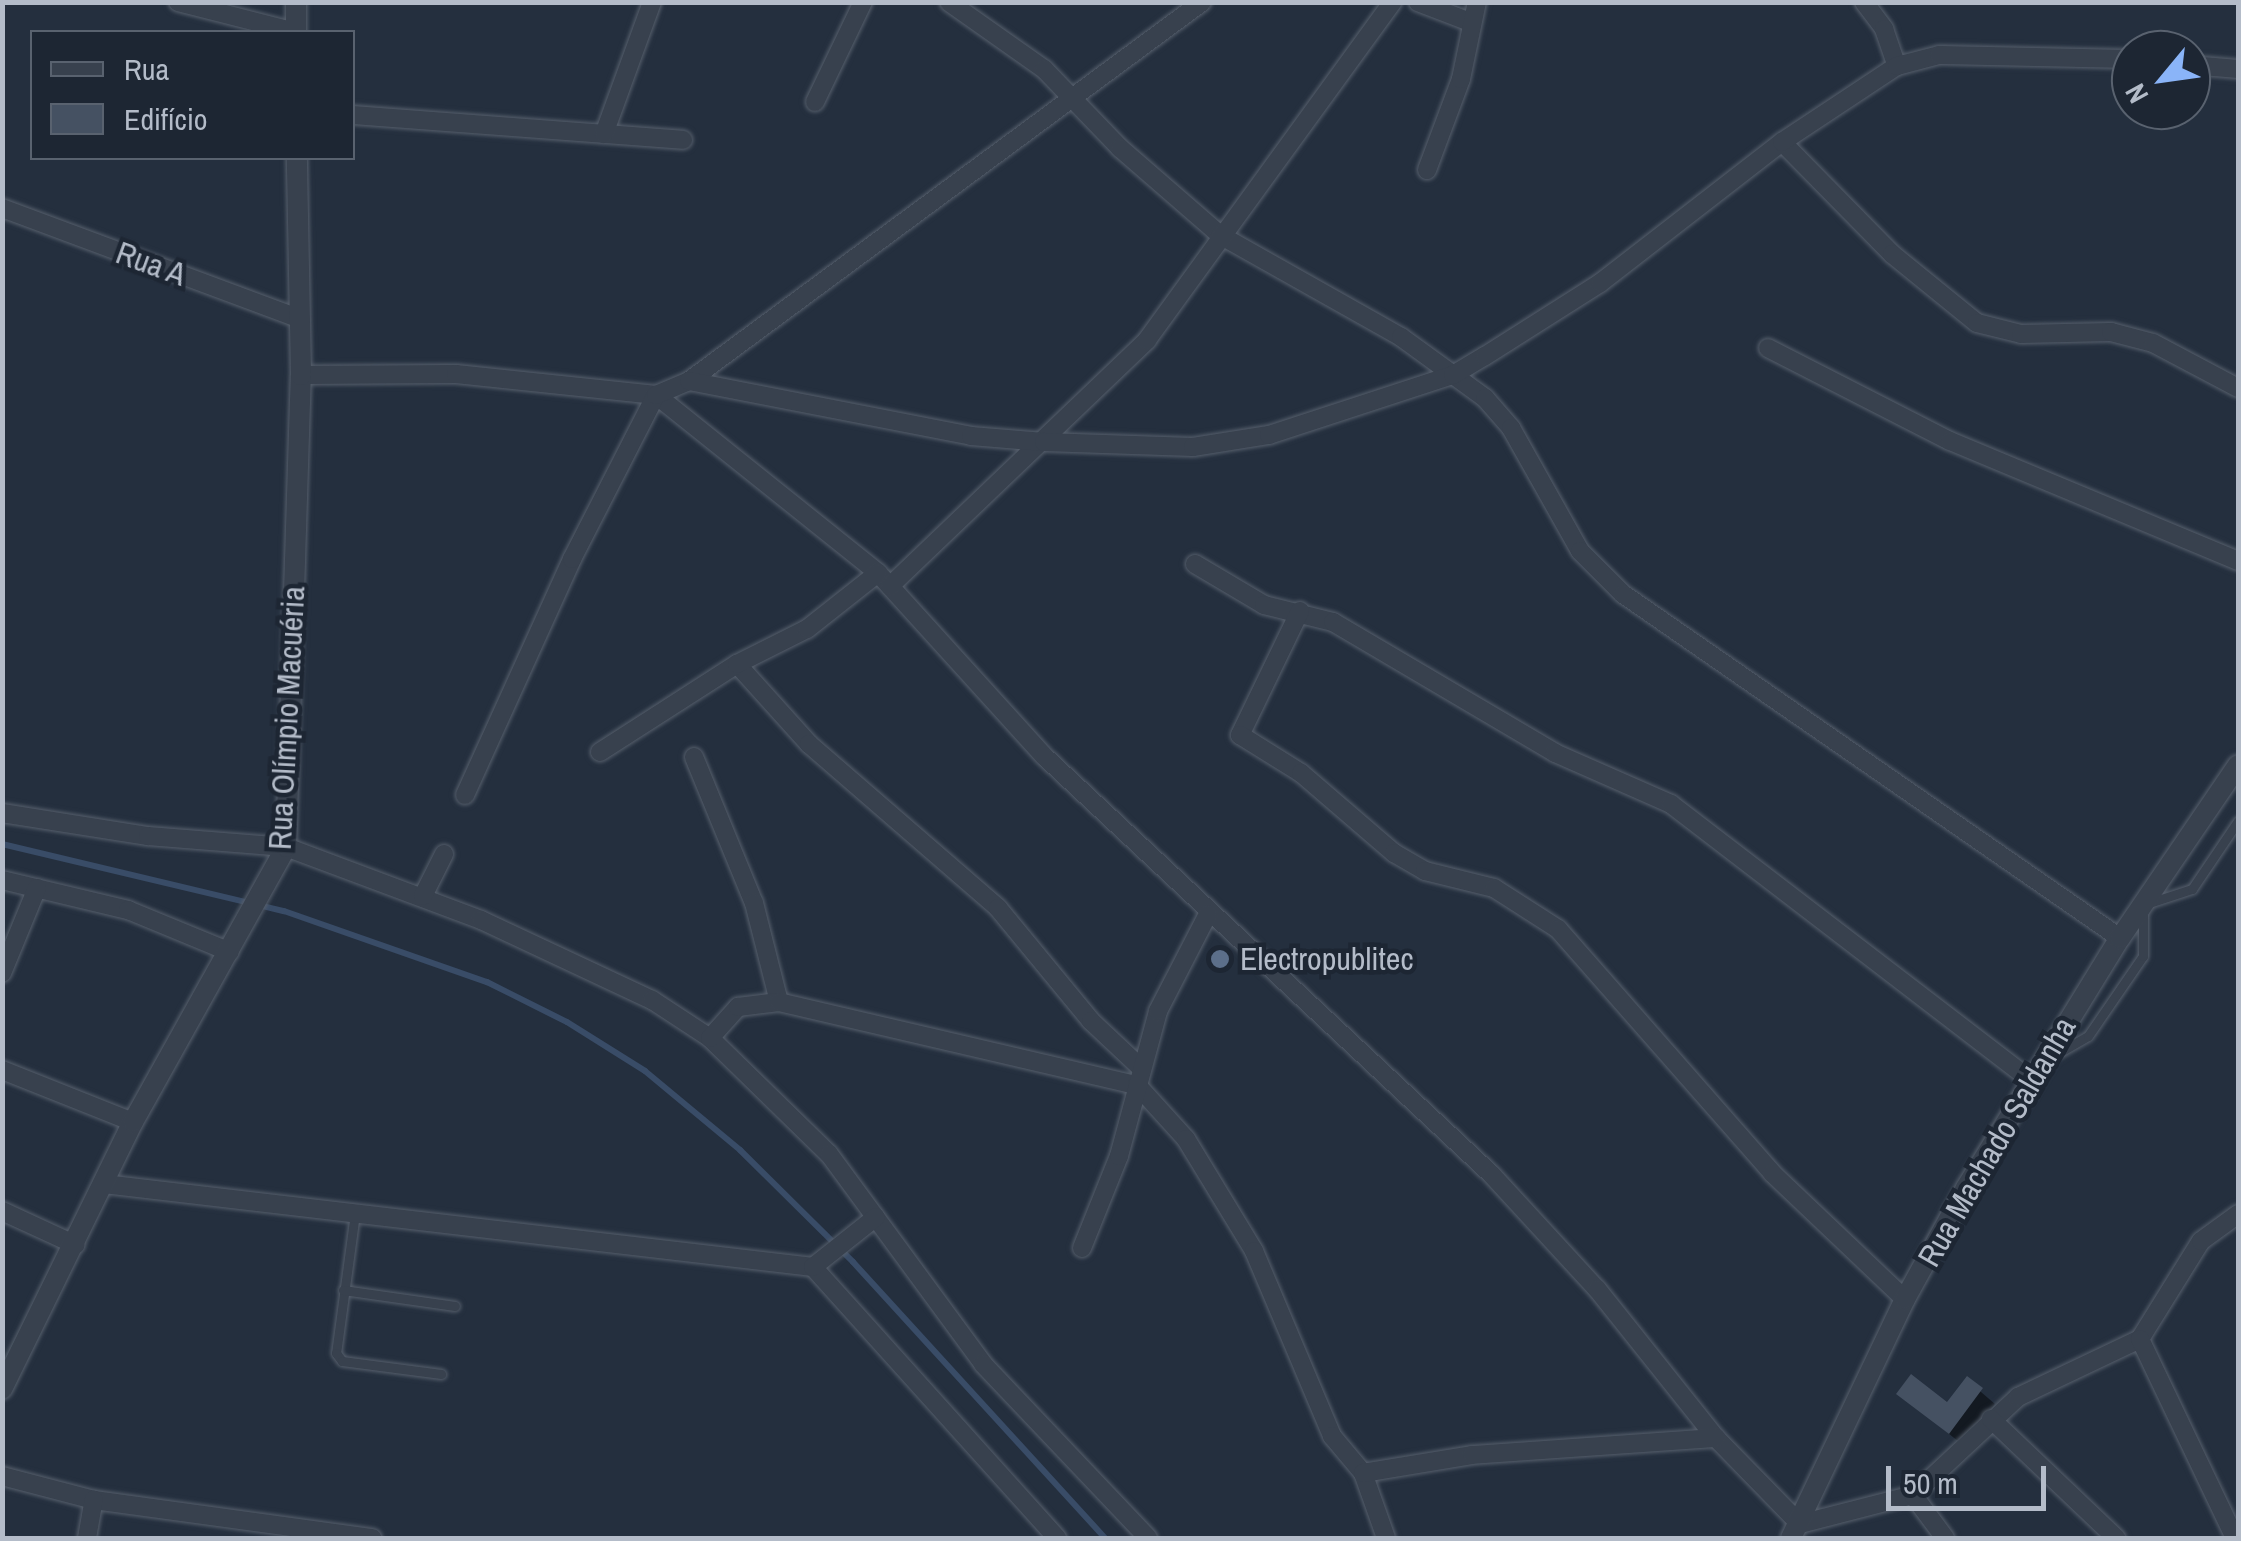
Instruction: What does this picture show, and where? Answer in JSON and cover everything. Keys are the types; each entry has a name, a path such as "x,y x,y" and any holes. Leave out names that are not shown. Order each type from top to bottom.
{"street":[{"path":"178,2 288,30"},
{"path":"296,2 296,30"},
{"path":"604,134 652,2"},
{"path":"815,102 863,2"},
{"path":"948,2 1044,70 1220,235 1401,337 1453,375 1511,428 1595,572 2120,938"},
{"path":"301,375 456,374 656,395 690,381 1202,2"},
{"path":"600,752 738,664 807,629 884,580 1044,442 1147,340 1393,2"},
{"path":"1418,2 1470,22"},
{"path":"1428,170 1461,79 1477,2"},
{"path":"1864,2 1884,29 1897,66"},
{"path":"690,381 904,418 971,436 1193,446 1269,436 1453,375 1656,244 1782,142 1897,66 1939,55 2111,59"},
{"path":"2211,67 2238,69"},
{"path":"355,116 683,140"},
{"path":"1782,142 1892,254 1977,323 2021,334 2111,332 2153,343 2238,388"},
{"name":"Rua Olímpio Macuéria","path":"2,1389 11,1350 76,1246 133,1122 278,870 286,846 301,375 297,160"},
{"name":"Rua A","path":"2,208 300,319"},
{"path":"1768,348 1968,449 2238,561"},
{"path":"656,395 884,580 1044,756 1208,914 1492,1176 1597,1289 1796,1531 1913,1494 1991,1419 2049,1380 2140,1339 2201,1241 2238,1214"},
{"path":"465,795 572,559 656,395"},
{"path":"1195,564 1264,604 1300,610 1400,659 1555,753 1671,804 2034,1072"},
{"path":"1300,610 1240,735 1301,774 1394,853 1425,871 1494,888 1558,929 1772,1173 1905,1298"},
{"path":"738,664 809,744 998,908 1139,1076 1186,1139 1254,1251 1332,1436 1363,1473 1386,1538"},
{"path":"694,757 754,903 779,1002"},
{"name":"Rua Machado Saldanha","path":"1796,1531 1905,1298 2034,1072 2238,765"},
{"path":"2,813 148,836 286,846 423,896 575,961 710,1038 829,1154 982,1364 1148,1538"},
{"path":"423,896 444,854"},
{"path":"2,880 128,910 235,944"},
{"path":"2,973 36,888"},
{"path":"1082,1248 1119,1156 1158,1011 1208,914"},
{"path":"710,1038 750,1001 779,1002 1139,1076"},
{"path":"2,1070 133,1122"},
{"path":"104,1184 813,1267 1057,1538"},
{"path":"2,1211 76,1246"},
{"path":"813,1267 876,1217"},
{"path":"2140,1339 2234,1538"},
{"path":"1991,1419 2116,1538"},
{"path":"1363,1473 1472,1455 1716,1438"},
{"path":"2,1476 94,1500 372,1538"},
{"path":"1913,1494 1945,1538"},
{"path":"87,1538 94,1500"}],"lane":[{"path":"2034,1072 2088,1036 2143,956 2143,904 2192,889 2238,821"},
{"path":"355,1213 335,1342 342,1361 441,1374"},
{"path":"343,1290 456,1306"}],"building":[{"path":"1911,1374 1947,1402 1967,1376 1983,1388 1949,1434 1896,1394"}],"waterway":[{"path":"2,844 284,911 487,982 567,1022 645,1071 740,1150 853,1262 1105,1538"}],"place":[{"name":"Electropublitec","path":"1220,959"}]}
